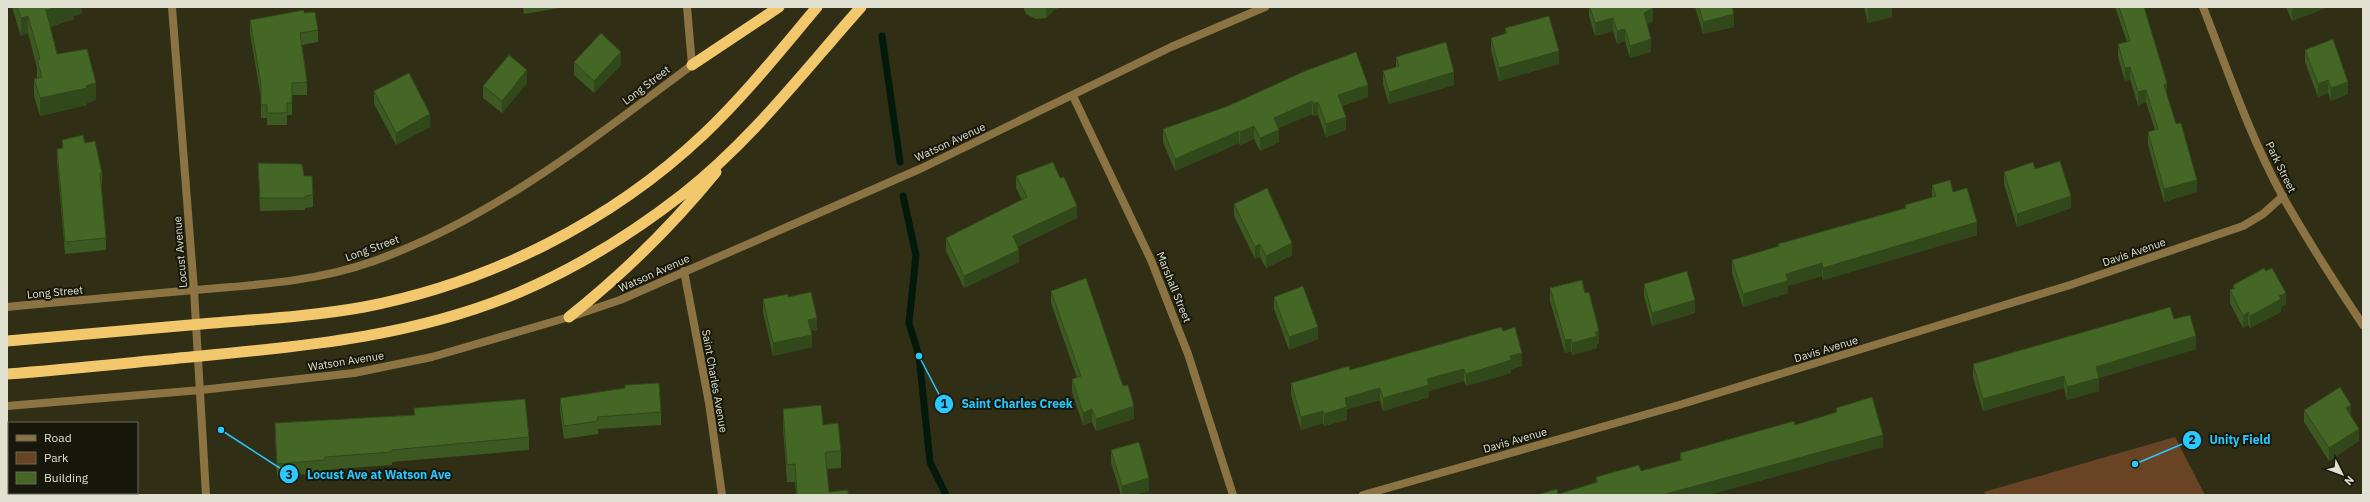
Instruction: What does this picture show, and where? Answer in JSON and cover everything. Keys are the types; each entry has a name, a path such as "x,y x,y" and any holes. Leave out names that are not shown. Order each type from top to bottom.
{"highway":[{"path":"692,65 779,7"},
{"path":"7,341 301,316 357,308 426,292 487,271 546,245 612,206 654,176 703,135 748,90 817,7"},
{"path":"569,317 643,253 692,201 737,146 860,7"},
{"path":"7,374 306,347 374,336 454,315 520,292 577,264 632,231 673,201 737,146"}],"street":[{"name":"Locust Avenue","path":"172,7 195,301 206,495"},
{"path":"687,7 692,65"},
{"name":"Watson Avenue","path":"7,406 201,390 354,373 432,357 569,317 620,300 922,168 1073,96 1171,47 1265,7"},
{"name":"Park Street","path":"2203,7 2258,144 2283,196 2319,258 2363,325"},
{"name":"Long Street","path":"7,307 280,283 333,273 375,261 439,233 500,200 547,170 692,65"},
{"name":"Marshall Street","path":"1073,96 1151,260 1188,354 1233,495"},
{"name":"Davis Avenue","path":"1363,495 1679,405 2070,285 2244,226 2262,214 2283,196"},
{"name":"Saint Charles Avenue","path":"684,271 709,403 722,495"}],"green space":[{"path":"2175,437 2205,495 1985,495 1984,492"}],"building":[{"path":"17,7 57,7 46,10 57,54 87,49 96,83 86,86 87,88 40,98 34,79 42,77 37,60 40,59 28,16 21,18"},
{"path":"1590,7 1652,7 1653,8 1644,13 1651,39 1630,46 1625,29 1617,31 1613,18 1595,23"},
{"path":"1699,7 1732,7 1734,14 1703,22"},
{"path":"2119,7 2144,7 2167,83 2164,85 2176,124 2181,123 2197,180 2164,189 2148,132 2158,129 2146,90 2138,92 2130,67 2125,68 2118,44 2130,41"},
{"path":"304,10 304,13 315,12 318,30 300,33 307,82 292,83 292,103 287,103 287,113 267,113 267,105 261,105 261,85 250,20"},
{"path":"1549,16 1559,51 1499,68 1491,38 1507,33 1505,28"},
{"path":"601,33 621,52 594,81 574,62"},
{"path":"2333,39 2348,82 2331,88 2328,80 2318,84 2305,50"},
{"path":"1446,42 1454,72 1389,92 1383,71 1399,66 1396,57"},
{"path":"1356,52 1368,85 1338,95 1346,117 1326,124 1318,102 1313,104 1312,101 1274,118 1279,130 1260,138 1254,126 1175,159 1163,129 1228,106 1305,71"},
{"path":"509,55 527,70 502,101 483,86"},
{"path":"409,73 430,114 396,133 374,91"},
{"path":"83,135 85,143 95,141 102,173 100,173 106,238 65,242 57,149 63,148 62,140"},
{"path":"2060,161 2071,196 2017,214 2004,172 2033,162 2035,169"},
{"path":"1053,162 1060,178 1064,177 1077,206 1013,236 1019,250 964,276 946,238 1027,197 1016,176"},
{"path":"258,163 302,164 304,176 312,176 313,195 305,196 305,198 260,198"},
{"path":"1950,180 1953,192 1967,188 1977,222 1823,268 1822,263 1786,274 1788,281 1743,294 1732,260 1779,246 1778,244 1906,208 1905,205 1936,196 1932,185"},
{"path":"1267,188 1292,243 1266,256 1260,244 1255,247 1234,204"},
{"path":"2264,268 2266,271 2272,268 2286,293 2279,296 2281,299 2250,316 2248,312 2243,316 2230,290 2235,288 2233,285"},
{"path":"1687,271 1695,300 1652,313 1644,284"},
{"path":"1086,278 1123,386 1128,385 1134,406 1096,419 1092,409 1083,413 1072,379 1081,376 1051,291"},
{"path":"1582,280 1585,293 1589,292 1599,331 1595,332 1597,336 1572,343 1571,339 1565,340 1550,288"},
{"path":"1303,286 1318,327 1289,337 1274,297"},
{"path":"811,292 817,318 808,320 812,335 773,343 763,299 788,294 788,297"},
{"path":"2170,307 2174,319 2190,315 2196,336 2096,367 2099,378 2067,387 2064,376 1983,399 1973,364"},
{"path":"1501,327 1503,331 1515,327 1522,353 1510,356 1511,360 1466,374 1464,369 1427,379 1429,385 1383,398 1380,388 1345,398 1347,407 1324,414 1323,411 1301,417 1291,383 1349,366 1350,370"},
{"path":"659,383 661,412 597,417 598,421 564,426 560,398 625,388 625,385"},
{"path":"2340,387 2351,405 2346,408 2359,429 2329,448 2304,410"},
{"path":"1872,397 1883,435 1662,495 1536,495 1557,489 1558,494 1598,482 1596,477 1639,465 1641,471 1682,460 1680,453 1794,421 1795,425 1837,412 1836,408"},
{"path":"525,399 529,437 392,450 392,452 325,457 325,460 277,464 275,423 415,415 414,408"},
{"path":"821,405 823,425 838,423 841,451 825,452 829,492 848,490 848,495 797,495 795,464 787,465 783,409"},
{"path":"1139,442 1149,478 1122,486 1111,450"}],"waterway":[{"path":"882,36 900,162"},
{"path":"903,196 916,255 909,323 919,356 930,462 946,495"}],"place":[{"name":"Saint Charles Creek","path":"919,356"},
{"name":"Locust Ave at Watson Ave","path":"221,430"},
{"name":"Unity Field","path":"2135,464"}]}
